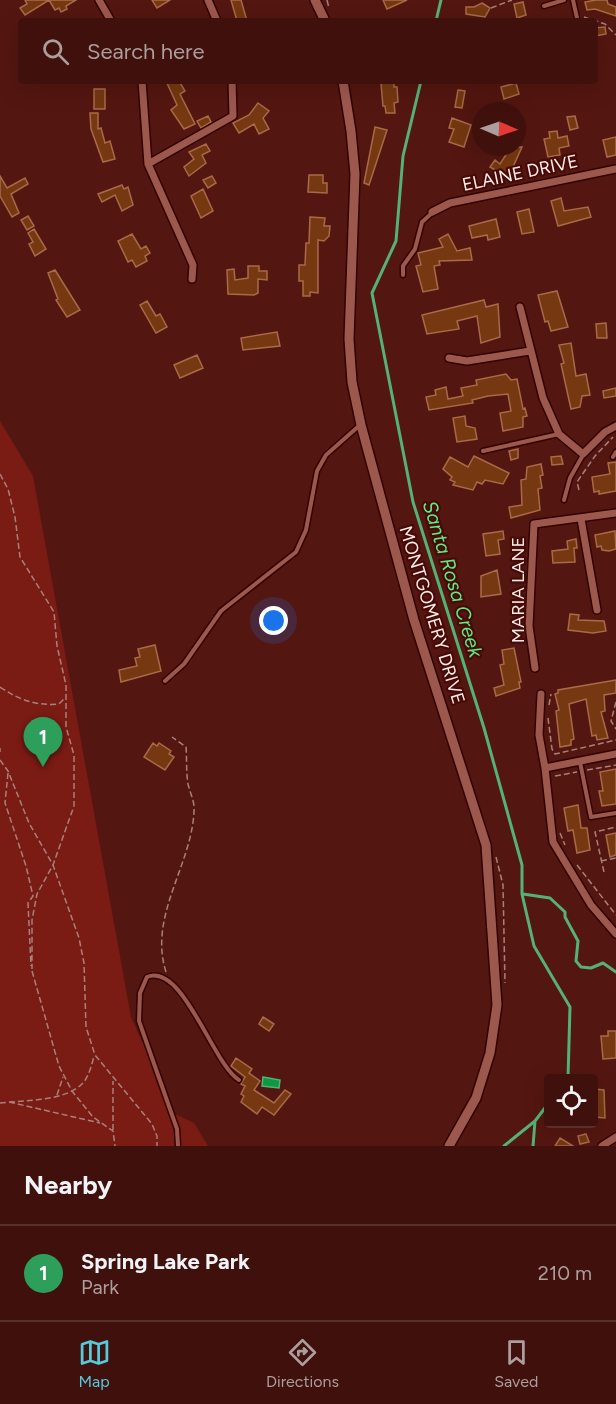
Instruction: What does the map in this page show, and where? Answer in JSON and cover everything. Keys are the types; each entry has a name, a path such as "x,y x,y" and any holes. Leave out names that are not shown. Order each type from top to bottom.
{"street":[{"path":"99,0 109,18"},
{"path":"208,0 216,18"},
{"path":"315,0 324,18"},
{"path":"142,84 148,164 193,265 192,279"},
{"path":"148,164 233,116 232,84"},
{"name":"MONTGOMERY DRIVE","path":"343,84 355,174 349,339 352,382 361,425 414,620 486,845 497,1005 490,1053 476,1098 449,1146"},
{"name":"ELAINE DRIVE","path":"432,212 450,203 616,169"},
{"path":"520,307 543,398 559,434 583,454 605,432 616,426"},
{"path":"449,358 467,361 530,351"},
{"name":"MARIA LANE","path":"535,668 529,626 534,524 616,513"},
{"path":"581,519 597,610"},
{"path":"542,694 539,735 553,842 591,905 616,934"},
{"path":"545,768 616,754"},
{"path":"602,1146 616,1137"}],"lane":[{"path":"544,6 564,0"},
{"path":"573,0 577,18"},
{"path":"403,275 403,266 415,249 422,222 432,212"},
{"path":"165,681 184,664 221,611 297,552 306,530 316,471 326,455 361,425"},
{"path":"483,451 559,434"},
{"path":"564,500 570,478 583,454"},
{"path":"580,762 591,817 616,813"},
{"path":"178,1146 177,1129 139,1021 142,984 151,975 168,980 190,1007 229,1071 238,1080"}],"path":[{"path":"491,8 512,0"},
{"path":"577,18 590,18"},
{"path":"598,21 605,24 616,35"},
{"path":"579,490 577,482 595,456 616,434"},
{"path":"0,474 8,489 15,516 20,557 54,612 57,646 66,685 66,727 74,755 74,806 53,865 37,894 32,920 32,969"},
{"path":"0,687 13,696 31,703 59,704 65,698"},
{"path":"551,694 548,713 552,749 555,754 616,740"},
{"path":"616,702 611,721 616,729"},
{"path":"168,980 163,962 167,908 189,847 195,809 188,782 186,747 172,737"},
{"path":"0,760 8,771 29,822 53,865 64,902 79,938 84,963 86,1027 95,1055 113,1081 152,1124 157,1136 157,1146"},
{"path":"553,776 616,765"},
{"path":"8,771 5,803 26,866 33,896 28,903 32,969 38,999 63,1074 72,1091 93,1117 113,1131"},
{"path":"604,872 595,832 616,827"},
{"path":"560,830 568,853"},
{"path":"496,855 503,885 505,987"},
{"path":"600,861 616,858"},
{"path":"574,861 616,915"},
{"path":"0,1103 72,1091 83,1083 95,1055"},
{"path":"56,1095 63,1083 63,1074"},
{"path":"113,1081 115,1146"},
{"path":"8,1102 102,1123"}],"shaded area":[{"path":"0,421 33,476 131,1017 175,1114 194,1123 208,1146 0,1146"},
{"path":"263,1077 280,1080 279,1088 262,1086"}],"building":[{"path":"25,0 49,0 25,15 20,8 27,4"},
{"path":"49,0 76,0 61,12 59,8 55,10"},
{"path":"152,0 170,0 157,8"},
{"path":"231,0 241,0 246,18 236,18"},
{"path":"383,0 407,0 387,9"},
{"path":"607,0 608,4 616,7 616,16 595,9 587,10 585,2"},
{"path":"523,2 526,15 517,18 514,4"},
{"path":"482,3 490,8 485,17 466,14 466,7 474,7"},
{"path":"605,27 606,34 598,35 598,28"},
{"path":"167,84 181,84 185,91 180,94 195,124 184,129 171,110 177,105"},
{"path":"381,84 394,84 394,87 397,87 398,102 394,103 395,113 386,113 385,106 383,106"},
{"path":"516,84 519,94 504,99 501,87"},
{"path":"94,89 105,89 105,109 94,109"},
{"path":"458,90 465,91 462,108 455,107"},
{"path":"258,103 269,111 263,118 269,129 259,134 254,124 239,133 233,123 249,115"},
{"path":"90,113 98,113 98,129 101,128 105,143 110,141 115,159 103,162 91,129"},
{"path":"208,116 211,122 201,128 197,121"},
{"path":"575,116 578,128 570,130 567,117"},
{"path":"452,118 471,125 464,147 449,142 454,129 449,128"},
{"path":"375,127 387,130 369,185 364,183"},
{"path":"557,131 558,138 567,136 569,146 559,148 560,155 548,157 544,139 550,138 549,132"},
{"path":"616,137 616,155 607,157 603,140"},
{"path":"206,144 210,151 202,155 206,163 189,176 184,167 194,159 189,152"},
{"path":"505,156 518,156 508,178 490,167 495,160 500,164"},
{"path":"309,175 323,175 323,183 327,183 327,193 308,192"},
{"path":"0,176 7,188 25,178 28,184 11,194 19,213 12,217 0,196"},
{"path":"212,176 216,183 208,188 203,180"},
{"path":"122,185 124,189 128,187 133,205 122,211 115,195 102,202 98,194"},
{"path":"203,189 213,211 201,218 191,196"},
{"path":"561,198 564,211 588,207 591,217 558,226 551,201"},
{"path":"529,209 534,232 522,234 517,212"},
{"path":"28,216 34,226 27,230 21,220"},
{"path":"310,217 325,218 324,226 330,226 329,236 324,241 318,240 318,293 310,292 310,296 303,296 303,281 299,281 299,265 305,265"},
{"path":"496,219 500,237 488,240 487,235 472,238 469,226"},
{"path":"34,229 46,249 35,256 29,244 33,242 28,233"},
{"path":"132,234 141,249 146,246 150,253 145,256 147,261 136,267 132,260 128,262 118,241"},
{"path":"448,234 457,251 470,248 472,260 439,261 440,265 434,266 438,289 423,292 416,266 421,265 418,253 443,247 439,239"},
{"path":"248,266 259,266 259,271 267,271 267,280 258,279 258,293 254,295 228,294 227,270 234,269 235,280 248,278"},
{"path":"55,270 80,310 67,317 56,300 58,299 48,273"},
{"path":"557,291 568,327 551,331 548,321 545,322 538,295"},
{"path":"484,300 486,307 498,304 500,337 481,343 477,316 457,321 459,329 427,334 422,315"},
{"path":"147,301 156,316 160,314 167,327 156,333 140,305"},
{"path":"606,323 607,338 597,338 596,324"},
{"path":"277,332 280,346 243,350 241,338"},
{"path":"571,343 576,376 586,374 590,395 582,396 580,407 571,409 559,345"},
{"path":"197,355 203,368 180,378 174,365"},
{"path":"506,374 511,380 517,379 523,409 525,408 527,416 523,417 523,427 503,431 500,413 511,411 508,394 488,396 472,400 473,403 429,410 426,397 436,395 435,390 446,387 448,399 463,396 461,388 477,385 476,380"},
{"path":"616,388 616,396 604,398 603,391"},
{"path":"465,416 466,426 475,428 477,439 457,442 453,418"},
{"path":"518,449 518,458 511,460 509,451"},
{"path":"474,456 509,473 503,484 485,480 482,484 477,482 473,490 453,485 455,482 450,480 452,477 443,469 450,457 468,467"},
{"path":"561,456 563,464 552,465 551,457"},
{"path":"616,462 616,491 599,494 599,491 594,492 592,477 610,474 608,463"},
{"path":"541,464 542,488 538,489 540,510 511,518 509,507 522,505 521,480 526,479 527,467"},
{"path":"503,531 504,539 498,540 500,554 486,556 483,534"},
{"path":"615,531 616,549 609,551 602,550 601,546 597,547 595,535"},
{"path":"576,539 575,562 553,563 552,551 568,549 567,541"},
{"path":"497,570 501,594 481,597 481,576"},
{"path":"570,614 579,615 578,620 604,621 606,631 593,633 568,630"},
{"path":"155,645 161,671 121,682 119,670 137,666 135,658 140,657 138,649"},
{"path":"514,648 521,682 519,682 520,688 496,696 494,688 504,685 500,665 504,664 502,650"},
{"path":"616,680 616,693 604,695 605,711 601,712 608,738 597,740 596,735 592,736 586,699 569,704 574,739 571,740 571,745 560,747 556,711 559,710 555,694 558,690"},
{"path":"153,743 157,746 159,743 171,751 169,754 174,757 165,770 144,757"},
{"path":"616,769 616,804 602,806 599,791 603,791 600,772"},
{"path":"578,805 581,828 587,828 590,850 577,853 573,830 568,831 564,808"},
{"path":"616,833 616,855 610,857 606,835"},
{"path":"263,1017 274,1024 269,1031 259,1024"},
{"path":"608,1031 616,1031 616,1058 603,1059 601,1036 608,1036"},
{"path":"236,1058 252,1069 249,1073 260,1081 254,1090 274,1103 285,1090 291,1094 274,1115 262,1107 257,1114 241,1102 244,1096 241,1094 245,1086 241,1084 245,1077 231,1066"},
{"path":"598,1089 604,1090 605,1118 598,1117"},
{"path":"586,1134 589,1142 580,1144 578,1136"},
{"path":"560,1138 573,1146 555,1146"}],"waterway":[{"name":"Santa Rosa Creek","path":"437,18 441,0"},
{"name":"Santa Rosa Creek","path":"420,84 403,156 396,241 372,293 413,502 484,728 522,865 522,894 534,946 570,1007 568,1074"},
{"path":"523,894 550,898 565,912 565,917 578,941 576,961 581,967 591,968 603,963 616,972"},
{"name":"Santa Rosa Creek","path":"504,1146 535,1121 544,1109"},
{"path":"533,1146 535,1121"}],"place":[{"name":"Spring Lake Park","path":"43,767"}]}
